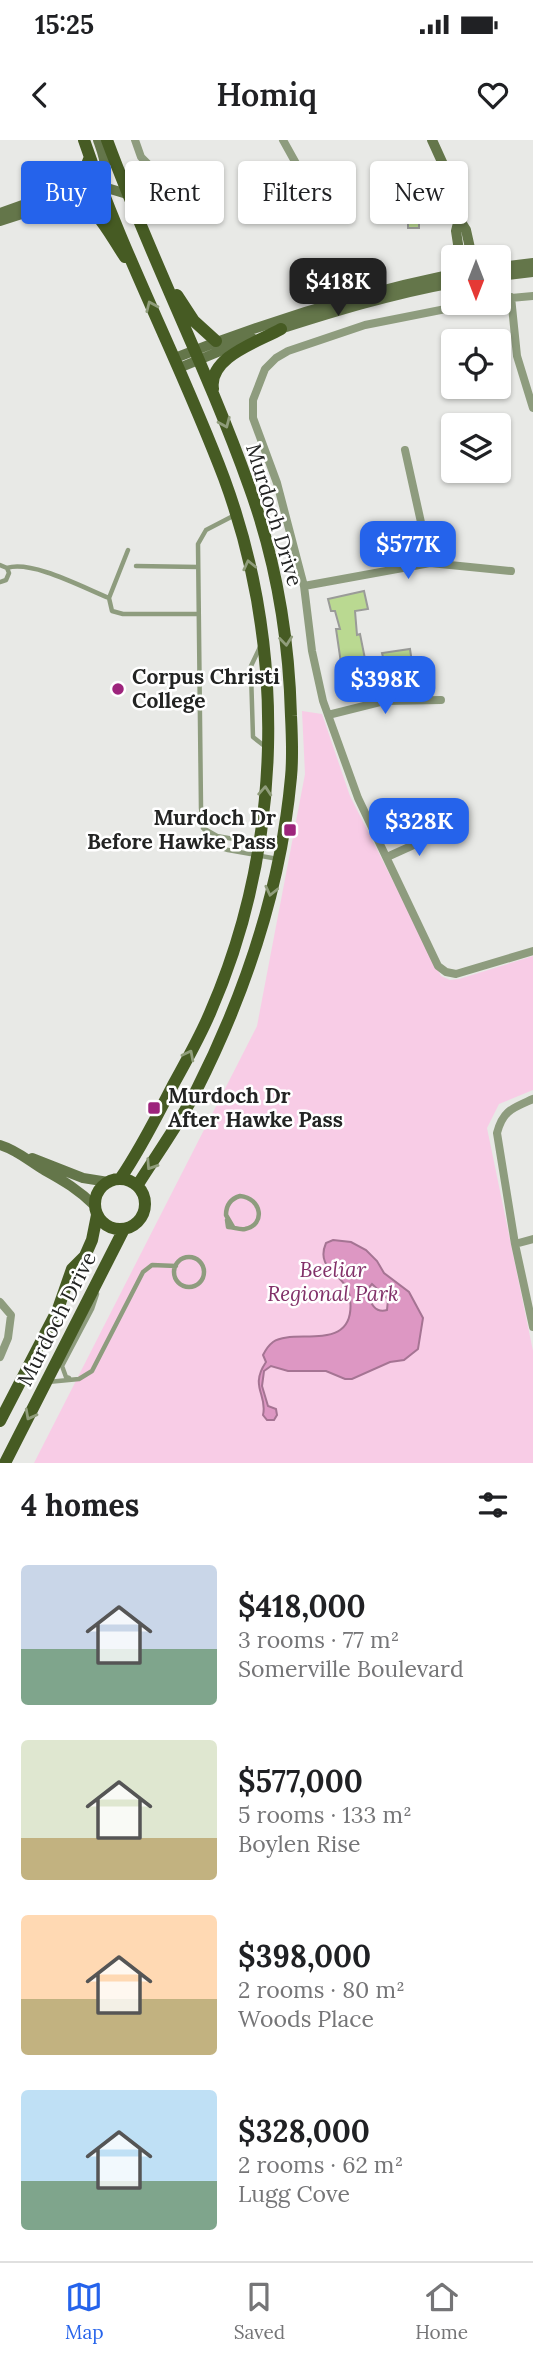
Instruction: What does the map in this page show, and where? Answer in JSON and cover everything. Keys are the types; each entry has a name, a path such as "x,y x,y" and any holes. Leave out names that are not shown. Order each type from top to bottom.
{"main road":[{"name":"Murdoch Drive","path":"84,140 91,161"},
{"path":"98,140 105,161"},
{"name":"Murdoch Drive","path":"107,140 125,189"},
{"path":"432,140 442,161"},
{"path":"88,161 90,157"},
{"path":"0,213 21,207"},
{"name":"Murdoch Drive","path":"111,211 177,363 236,515 260,615 267,687 266,793 245,911 230,962 210,1014 136,1156 114,1180"},
{"path":"0,221 21,213"},
{"path":"103,224 139,277"},
{"name":"Murdoch Drive","path":"138,1186 187,1108 222,1037 248,972 280,853 292,764 290,686 284,622 265,535 243,468 140,224"},
{"path":"458,224 458,245"},
{"path":"462,224 469,245"},
{"path":"144,234 194,321 216,341"},
{"path":"511,266 533,263"},
{"path":"511,275 533,272"},
{"path":"197,355 216,341 351,298 441,277"},
{"path":"177,363 393,295 441,285"},
{"path":"214,398 212,383 219,366 233,354 281,329"},
{"path":"0,1144 83,1178 128,1180 138,1186 144,1198 144,1212 136,1223 124,1228 111,1227 75,1187 42,1169 26,1156"},
{"path":"96,1211 98,1192 114,1180"},
{"name":"Murdoch Drive","path":"0,1422 58,1309 72,1269 85,1255 92,1240 96,1211"},
{"name":"Murdoch Drive","path":"5,1463 53,1379 124,1228"},
{"path":"30,1363 53,1379"}],"street":[{"path":"135,140 145,161"},
{"path":"283,140 295,161"},
{"path":"533,296 511,298 517,356 533,408"},
{"path":"441,310 365,325 288,351 265,369 253,400 253,418 277,484 304,586 312,651 328,715 358,798 438,965 456,974 533,951"},
{"path":"405,450 430,563"},
{"path":"304,586 430,563 511,571"},
{"path":"328,715 384,701 441,700"},
{"path":"387,857 440,833"},
{"path":"533,1099 506,1112 496,1133 515,1244 533,1327"},
{"path":"515,1244 533,1239"},
{"path":"0,1302 11,1315 8,1338 0,1357"}],"lane":[{"path":"236,515 218,522 202,534 198,544 203,827 212,845 228,850 257,849 280,853"},
{"path":"128,550 109,598 110,606 116,613 198,614"},
{"path":"0,565 7,568 30,567 109,598"},
{"path":"136,566 198,567"},
{"path":"0,582 8,578 7,568"},
{"path":"203,827 217,836 257,849 280,853"},
{"path":"240,1196 254,1201 259,1211 257,1221 249,1228 233,1227 227,1220 226,1210 231,1200 240,1196"},
{"path":"53,1379 72,1380 85,1377 92,1371 143,1272 152,1265 176,1266 184,1258 196,1259 204,1268 203,1278 197,1285 184,1286 176,1279 176,1266"},
{"path":"72,1380 66,1377 62,1366 92,1309 100,1275"}],"green space":[{"name":"Beeliar Regional Park","path":"302,711 322,714 350,796 441,976 450,980 459,979 533,956 533,1090 499,1104 487,1128 533,1351 533,1463 34,1463 257,1026 305,774"}],"shaded area":[{"path":"333,1240 351,1242 366,1250 384,1273 409,1292 423,1318 418,1349 404,1360 390,1362 352,1379 326,1371 288,1371 271,1366 264,1371 262,1386 268,1406 276,1409 277,1415 274,1420 267,1420 263,1415 259,1378 266,1362 263,1355 269,1346 283,1338 334,1333 344,1327 350,1316 348,1290 324,1260 326,1243","holes":["372,1284 388,1299 387,1310 379,1310 373,1306 366,1291"]}],"building":[{"path":"408,224 419,224 419,228 408,228"},
{"path":"364,591 368,609 355,611 357,635 360,634 365,659 383,657 382,653 410,649 414,676 402,678 400,674 390,675 387,665 370,665 374,685 344,692 336,629 340,629 328,599"}],"place":[{"name":"Corpus Christi College","path":"118,689"},
{"name":"Murdoch Dr Before Hawke Pass","path":"290,830"},
{"name":"Murdoch Dr After Hawke Pass","path":"154,1108"}]}
